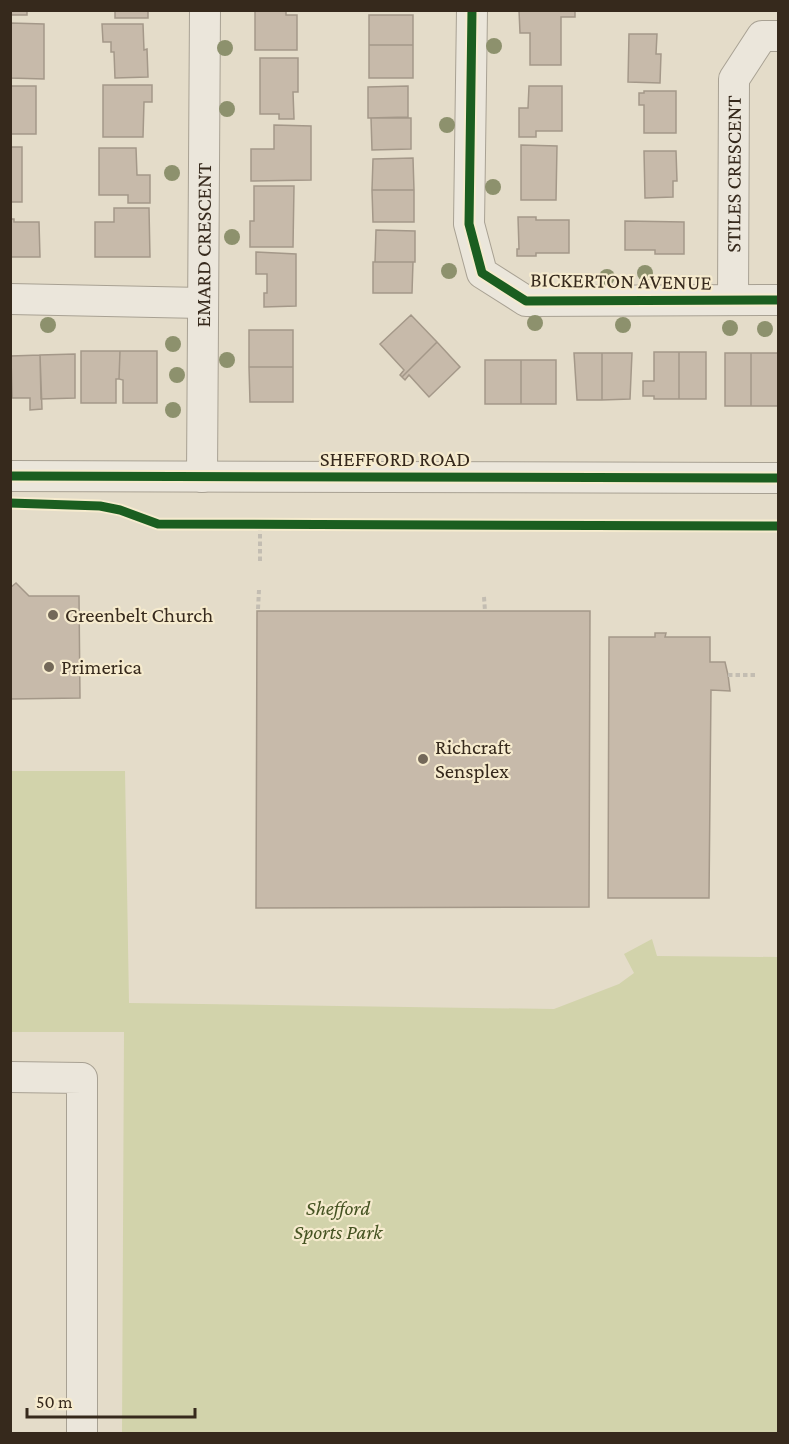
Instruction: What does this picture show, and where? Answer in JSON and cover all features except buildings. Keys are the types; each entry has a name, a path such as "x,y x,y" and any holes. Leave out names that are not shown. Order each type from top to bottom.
{"street":[{"name":"EMARD CRESCENT","path":"202,477 205,10"},
{"name":"BICKERTON AVENUE","path":"472,10 469,224 482,273 526,301 778,300"},
{"name":"STILES CRESCENT","path":"733,300 734,79 762,36 778,36"},
{"path":"10,299 202,303"},
{"name":"SHEFFORD ROAD","path":"10,476 778,478"},
{"path":"10,1077 82,1078 81,1434"}],"path":[{"path":"249,525 272,525"},
{"path":"260,525 260,561"},
{"path":"258,609 259,590"},
{"path":"484,597 485,611"},
{"path":"728,675 756,675"}],"green space":[{"name":"Shefford Sports Park","path":"11,771 125,771 129,1003 554,1009 619,984 634,973 624,954 652,939 657,956 778,957 778,1433 122,1433 124,1032 11,1032"}],"cycle path":[{"path":"472,10 469,224 482,273 526,301 778,300"},
{"path":"10,476 778,478"},
{"path":"10,503 100,506 120,510 158,524 778,526"}],"place":[{"name":"Greenbelt Church","path":"53,615"},
{"name":"Primerica","path":"49,667"},
{"name":"Richcraft Sensplex","path":"423,759"}]}
